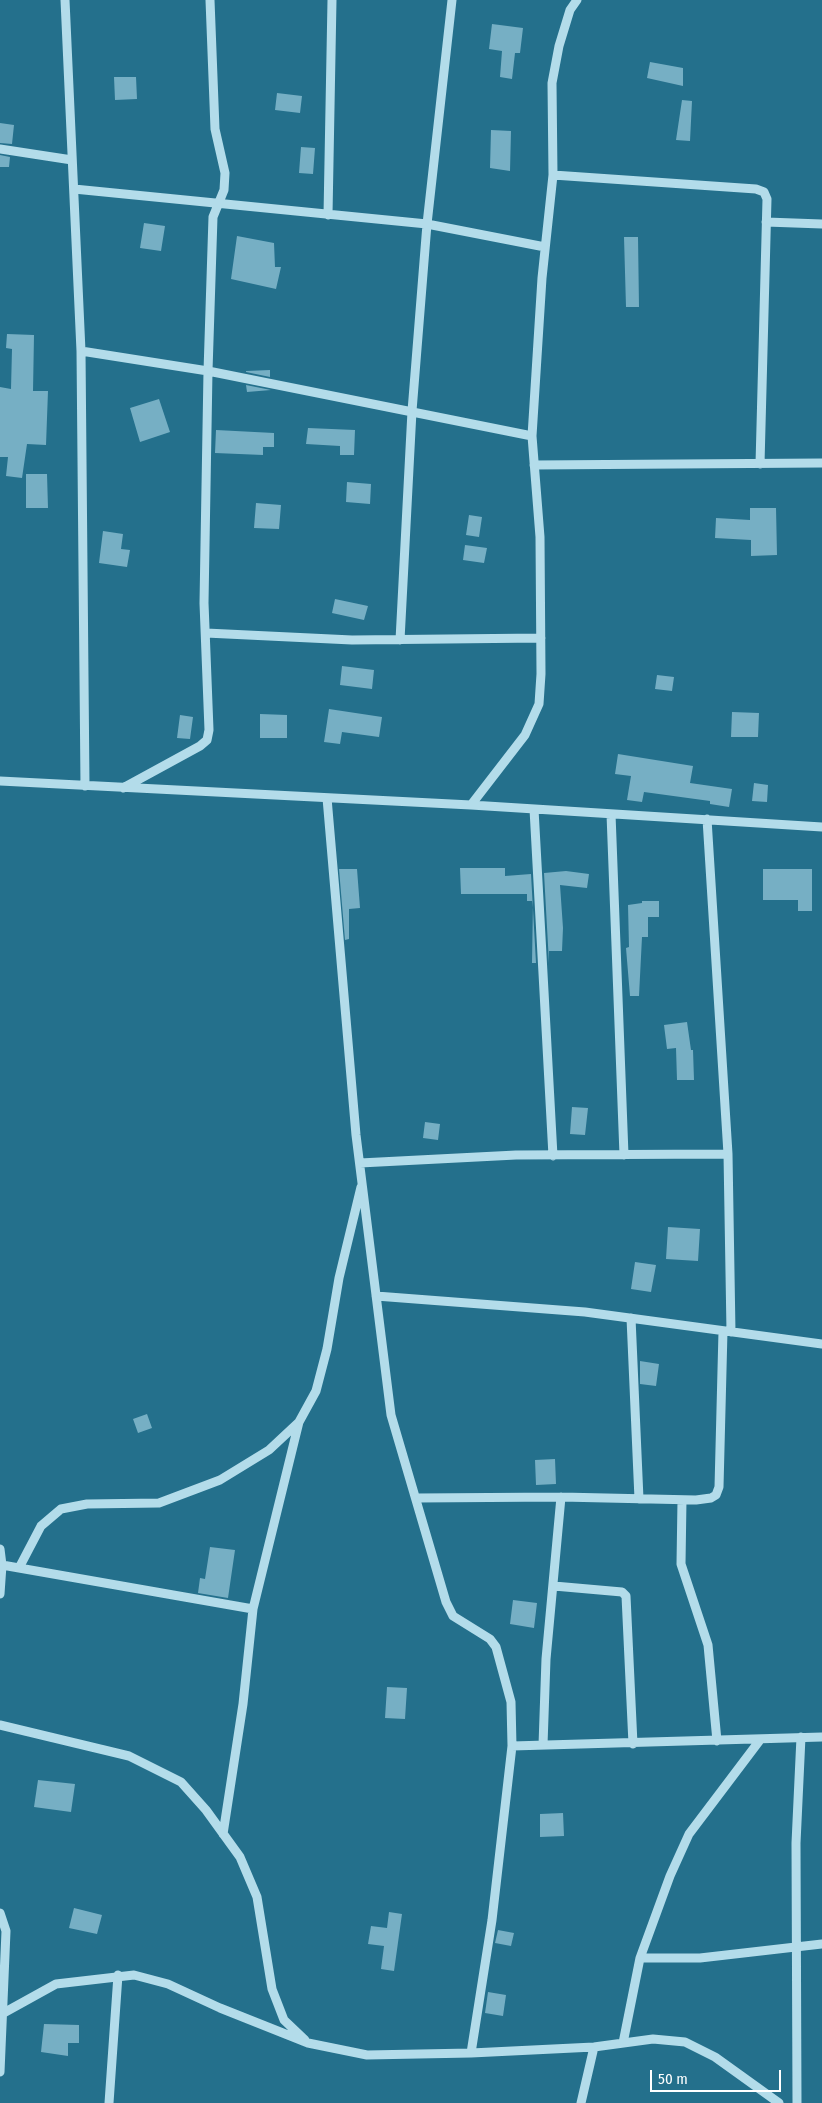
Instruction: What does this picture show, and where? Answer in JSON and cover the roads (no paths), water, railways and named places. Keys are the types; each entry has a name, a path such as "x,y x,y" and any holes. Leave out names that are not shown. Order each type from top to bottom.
{"street":[{"path":"65,0 81,350 85,786"},
{"path":"123,788 200,746 207,740 209,730 204,603 208,371 213,217 224,190 225,173 215,129 210,0"},
{"path":"328,215 332,0"},
{"path":"400,640 412,411 427,224 452,0"},
{"path":"471,805 525,735 538,704 541,638 540,538 532,436 542,278 553,175 552,83 559,46 570,10 577,0"},
{"path":"0,148 72,160"},
{"path":"553,175 756,189 764,192 767,199 760,464"},
{"path":"74,189 217,205 427,224 546,247"},
{"path":"766,222 822,224"},
{"path":"81,350 208,371 532,436"},
{"path":"534,465 822,463"},
{"path":"206,633 352,640 541,638"},
{"path":"0,781 471,805 822,827"},
{"path":"327,798 360,1163 390,1415 417,1498 446,1602 453,1616 490,1639 496,1648 510,1702 512,1746 492,1920 471,2053"},
{"path":"534,809 553,1156"},
{"path":"612,814 624,1155"},
{"path":"417,1498 561,1497 682,1500 711,1498 716,1495 719,1487 727,1331 728,1154 707,819"},
{"path":"360,1163 516,1155 728,1154"},
{"path":"223,1834 243,1704 253,1609 299,1422 316,1391 327,1349 339,1278 362,1182"},
{"path":"376,1296 585,1312 822,1344"},
{"path":"631,1318 639,1499"},
{"path":"19,1568 41,1526 61,1509 87,1504 159,1503 220,1480 269,1450 299,1422"},
{"path":"543,1745 546,1659 561,1497"},
{"path":"682,1500 681,1564 708,1645 717,1741"},
{"path":"0,1549 2,1565 0,1594"},
{"path":"2,1565 253,1609"},
{"path":"554,1586 622,1592 626,1596 633,1744"},
{"path":"0,1725 129,1756 180,1782 206,1810 240,1857 257,1897 272,1989 284,2020 308,2043"},
{"path":"797,2103 798,1947 796,1843 801,1737"},
{"path":"512,1746 633,1744 822,1737"},
{"path":"623,2043 640,1958 670,1876 688,1834 760,1740"},
{"path":"0,1913 6,1931 0,2072"},
{"path":"640,1958 700,1958 822,1944"},
{"path":"2,2015 56,1984 134,1974 168,1984 220,2008 308,2043 367,2055 471,2053 594,2047 653,2039 685,2042 715,2057 779,2103"},
{"path":"109,2103 118,1975"},
{"path":"581,2103 594,2047"}]}
